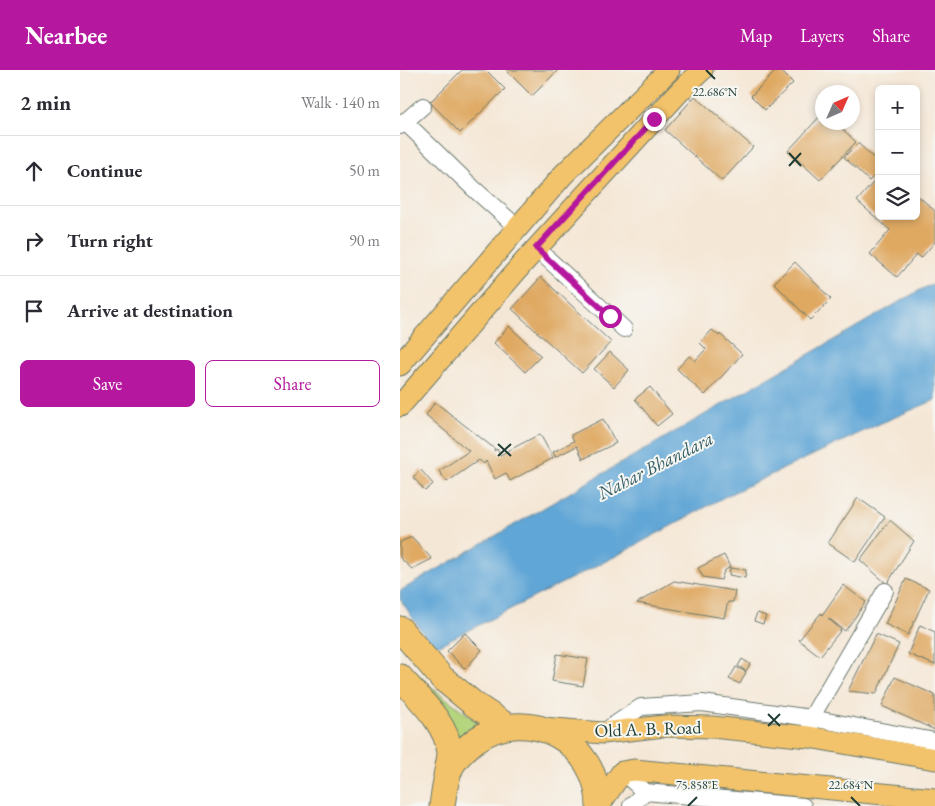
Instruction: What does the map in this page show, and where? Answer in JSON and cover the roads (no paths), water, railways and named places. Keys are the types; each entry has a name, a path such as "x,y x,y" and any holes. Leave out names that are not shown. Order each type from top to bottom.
{"highway":[{"path":"400,629 442,678 476,705 507,726"},
{"path":"400,678 431,712 446,736 450,754 443,796"},
{"path":"443,796 452,764 467,747 485,734 507,726 522,725 538,727 562,738 582,755 595,778 600,805"}],"main road":[{"path":"400,365 563,175 669,70"},
{"path":"400,406 536,248 681,90 702,70"},
{"name":"Old A. B. Road","path":"538,727 603,733 664,726 810,728 935,759"},
{"path":"600,805 622,772 634,770 935,799"}],"street":[{"path":"423,106 402,124 518,228"},
{"path":"536,248 624,330"},
{"path":"885,591 810,728 935,741"},
{"path":"622,772 646,792 803,806"},
{"path":"631,806 646,792"}],"water":[{"name":"Nahar Bhandara","path":"935,283 935,400 879,424 726,496 616,556 433,648 400,599 400,591"}]}
